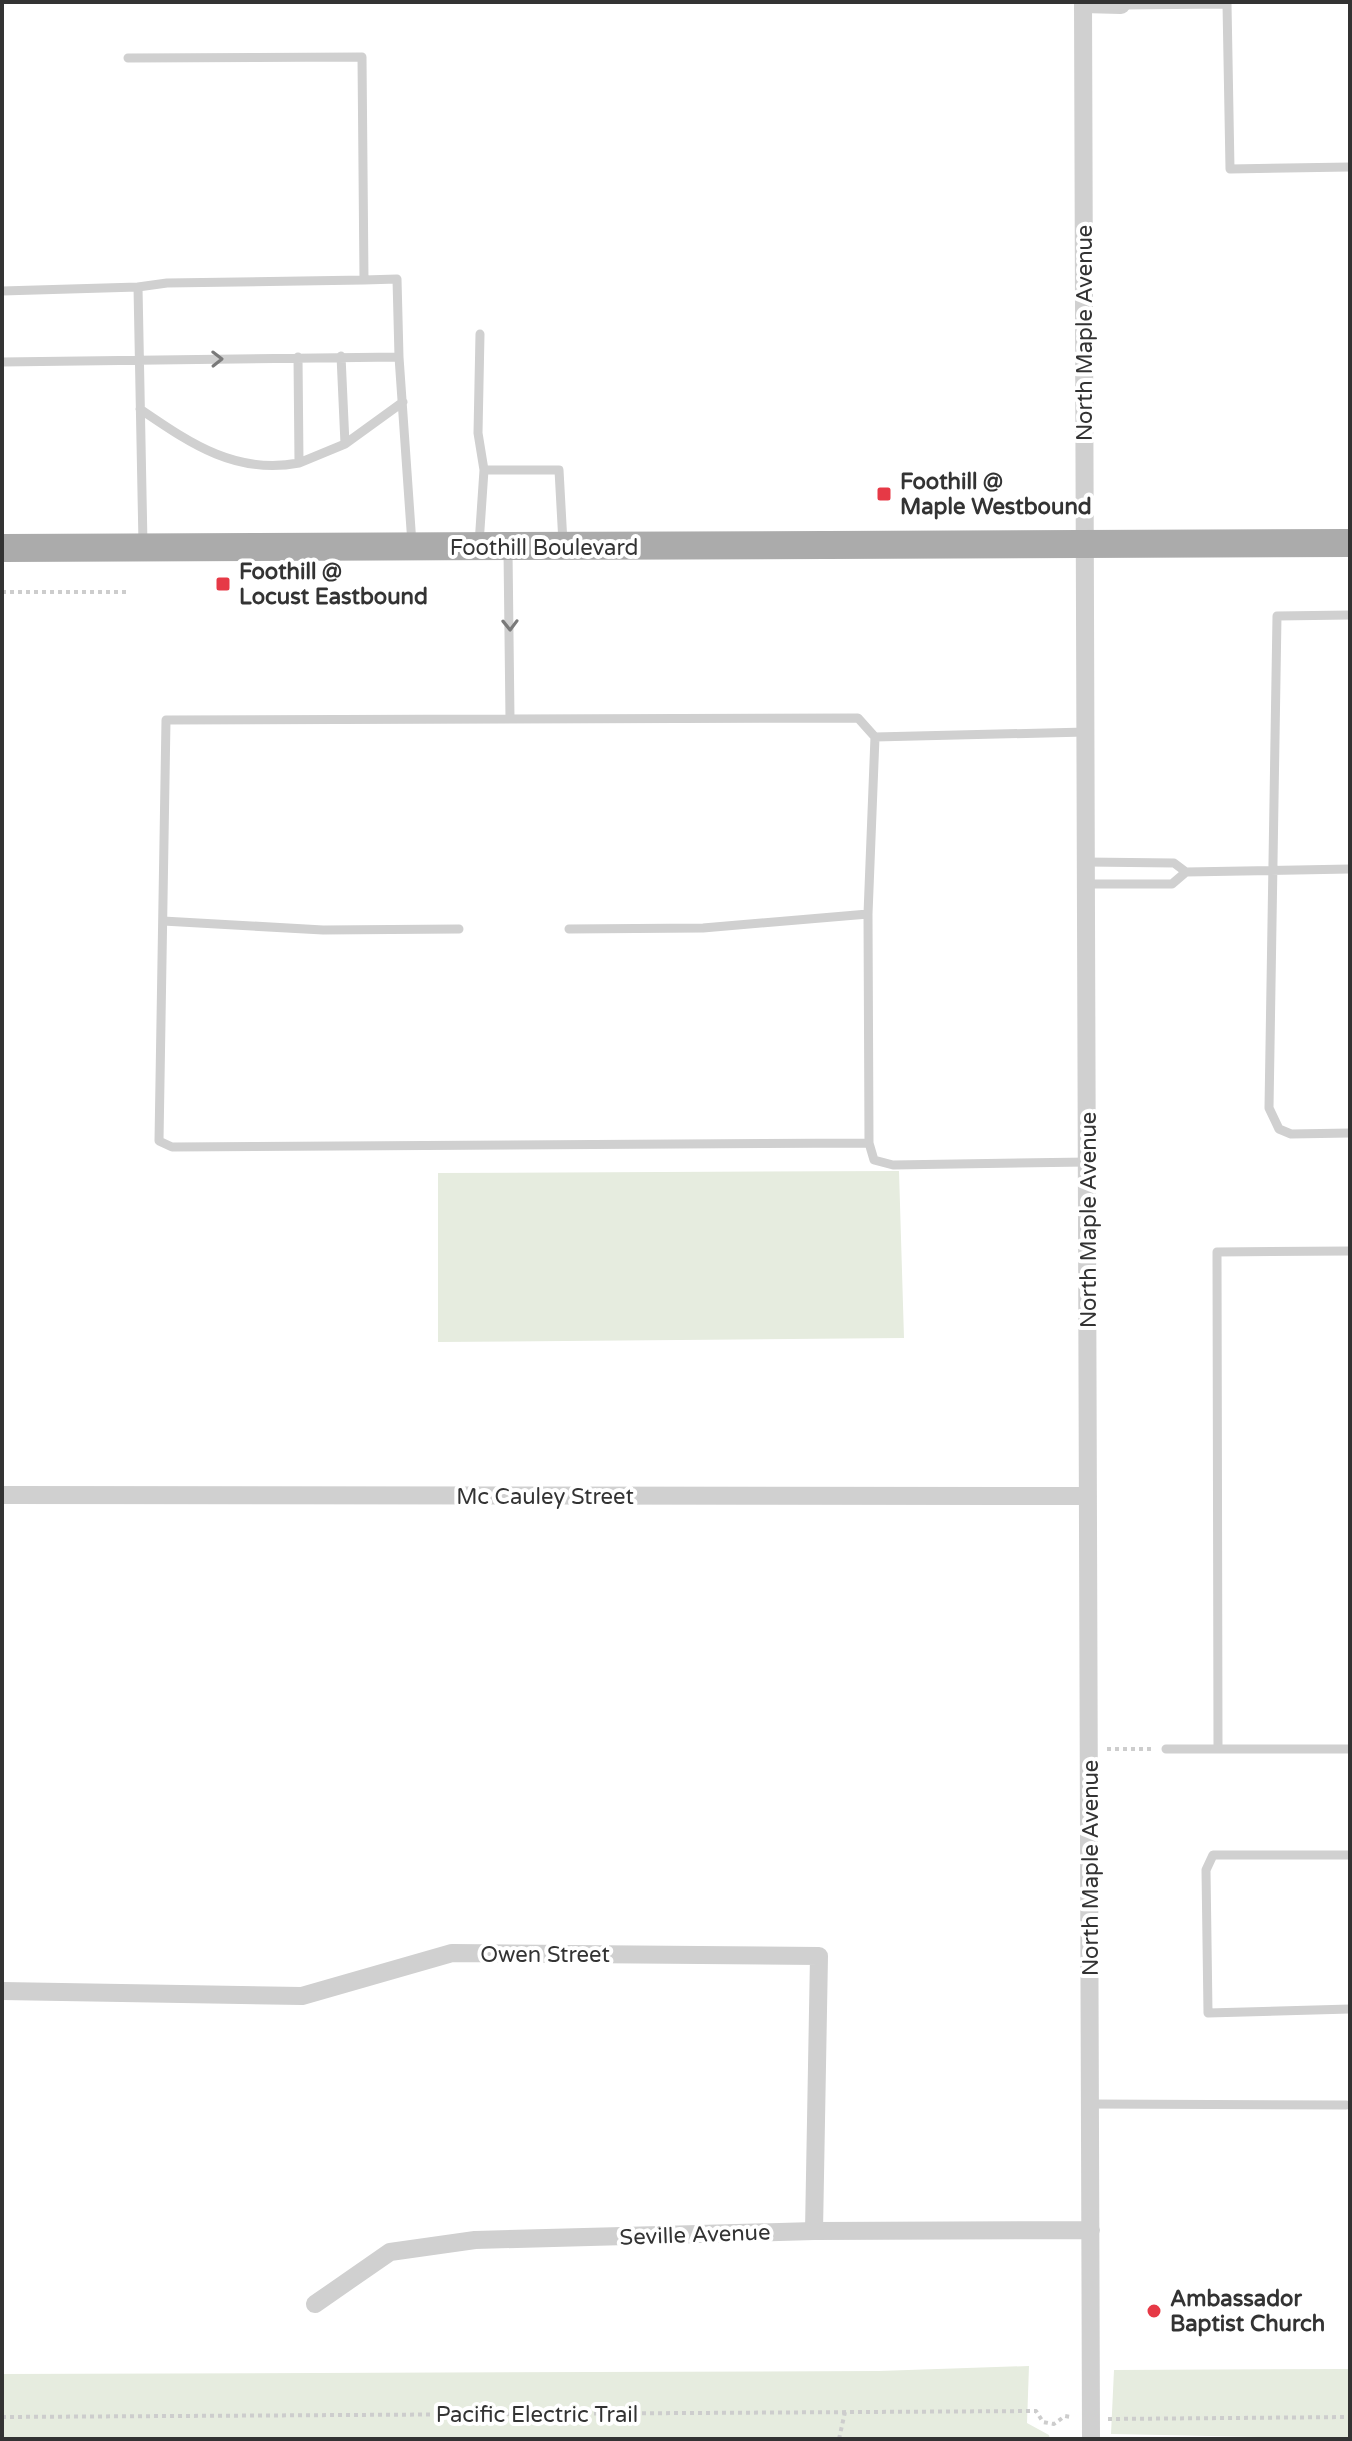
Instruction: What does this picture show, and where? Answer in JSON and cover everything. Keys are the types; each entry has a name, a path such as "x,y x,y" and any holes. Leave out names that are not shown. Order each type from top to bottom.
{"main road":[{"name":"Foothill Boulevard","path":"2,548 1350,543"}],"street":[{"path":"1083,3 1121,5"},
{"name":"North Maple Avenue","path":"1083,3 1091,2439"},
{"name":"Mc Cauley Street","path":"2,1495 1088,1496"},
{"name":"Owen Street","path":"2,1991 302,1996 452,1953 819,1956 814,2231"},
{"name":"Seville Avenue","path":"315,2304 390,2252 475,2240 814,2231 1091,2230"}],"lane":[{"path":"1121,5 1227,4 1230,169 1350,167"},
{"path":"128,58 362,57 364,280"},
{"path":"2,291 138,287 167,283 397,279 412,547"},
{"path":"138,287 143,548"},
{"path":"479,547 484,470 478,433 480,334"},
{"path":"341,356 345,444"},
{"path":"298,357 299,463"},
{"path":"2,362 399,357"},
{"path":"140,409 196,447 237,463 277,467 299,463 345,444 403,402"},
{"path":"484,470 559,470 563,547"},
{"path":"508,547 510,719"},
{"path":"1350,615 1277,616 1269,1108 1272,1121 1279,1129 1291,1134 1350,1133"},
{"path":"869,1143 172,1147 159,1141 166,720 858,718 875,737 868,914 869,1143 874,1160 884,1165 1088,1162"},
{"path":"875,737 1086,732"},
{"path":"1086,862 1174,863 1186,872 1350,869"},
{"path":"1139,863 1139,884"},
{"path":"1087,884 1172,884 1186,872"},
{"path":"569,929 703,928 868,914"},
{"path":"163,921 323,930 459,929"},
{"path":"1218,1749 1217,1252 1350,1251"},
{"path":"1166,1749 1350,1749"},
{"path":"1350,1855 1213,1855 1206,1870 1208,2013 1350,2009"},
{"path":"1091,2104 1346,2105"}],"path":[{"path":"2,592 126,592"},
{"path":"1107,1749 1166,1749"},
{"name":"Pacific Electric Trail","path":"2,2417 1036,2411 1043,2422 1054,2424 1065,2416"},
{"path":"839,2439 845,2412"},
{"path":"1107,2419 1350,2417"}],"shaded area":[{"path":"899,1171 904,1338 438,1342 438,1173"},
{"path":"1029,2366 1027,2423 1049,2435 1050,2439 2,2439 2,2374 879,2371"},
{"path":"1350,2369 1350,2439 1111,2434 1114,2370"}],"place":[{"name":"Foothill @ Maple Westbound","path":"884,494"},
{"name":"Foothill @ Locust Eastbound","path":"223,584"},
{"name":"Ambassador Baptist Church","path":"1154,2311"}]}
